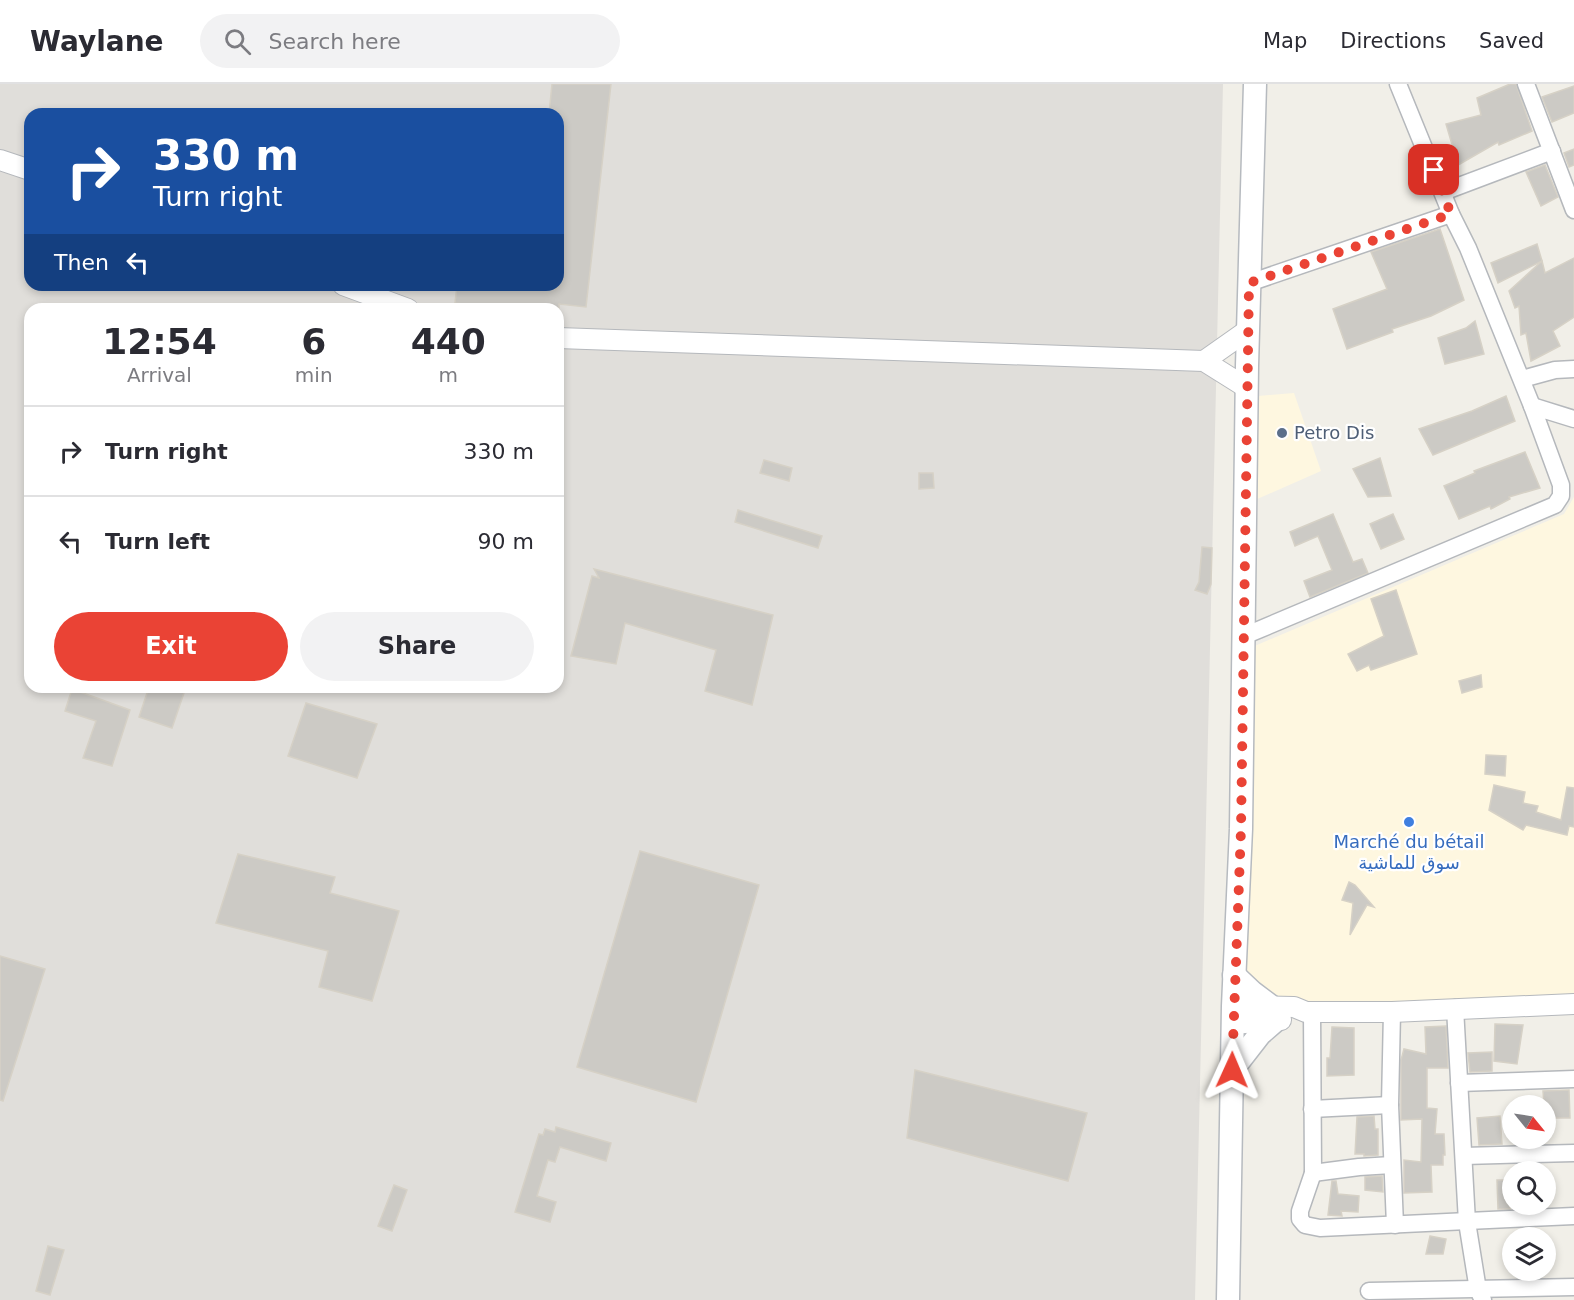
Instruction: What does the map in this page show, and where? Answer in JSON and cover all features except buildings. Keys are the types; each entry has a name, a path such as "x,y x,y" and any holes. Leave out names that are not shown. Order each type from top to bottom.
{"main road":[{"path":"1228,1300 1234,975 1241,829 1249,283 1256,84"},
{"path":"1232,1070 1274,1014 1234,975"}],"street":[{"path":"1244,636 1555,506 1561,496 1561,485 1522,379 1398,84"},
{"path":"1526,84 1574,210"},
{"path":"1443,192 1552,151"},
{"path":"0,160 24,169"},
{"path":"1249,283 1451,214"},
{"path":"359,291 392,303"},
{"path":"1204,361 1248,330"},
{"path":"564,338 1204,361 1247,388"},
{"path":"1522,379 1555,370 1574,369"},
{"path":"1532,406 1574,419"},
{"path":"1233,1015 1274,1014 1294,1007 1309,1012 1392,1012 1574,1004"},
{"path":"1455,1008 1467,1222 1480,1295"},
{"path":"1309,1012 1312,1173 1300,1211 1300,1220 1305,1225 1320,1227 1395,1225 1574,1216"},
{"path":"1392,1012 1390,1105 1395,1225"},
{"path":"1459,1083 1574,1079"},
{"path":"1312,1109 1390,1105"},
{"path":"1464,1156 1574,1153"},
{"path":"1312,1173 1350,1167 1392,1166"},
{"path":"1369,1291 1480,1295 1574,1287"}],"shaded area":[{"path":"0,84 1223,84 1195,1300 0,1300"},
{"name":"Petro Dis","path":"1294,393 1321,471 1255,500 1258,396"},
{"name":"Marché du bétail سوق للماشية","path":"1574,497 1574,996 1237,1009 1250,648 1564,514"}],"place":[{"name":"Petro Dis","path":"1282,433"},
{"name":"Marché du bétail سوق للماشية","path":"1409,822"}],"route":[{"path":"1232,1070 1241,829 1249,283 1451,214 1434,170"}]}
